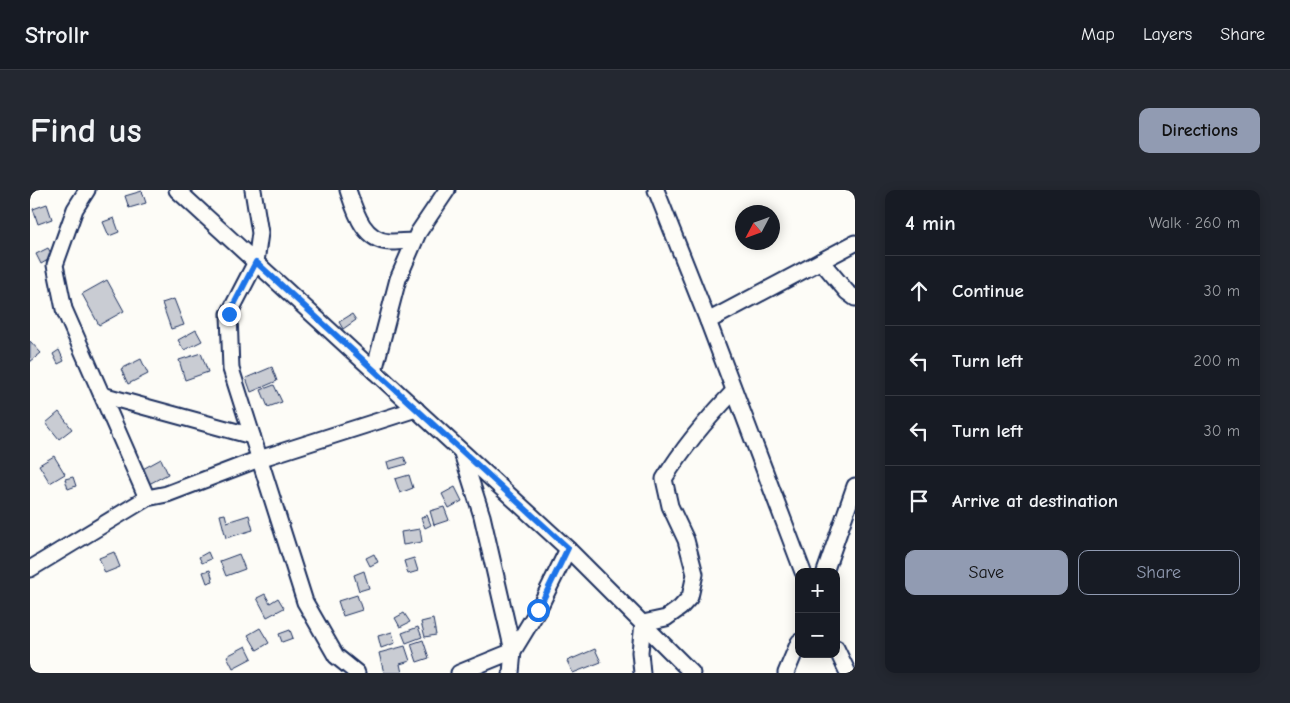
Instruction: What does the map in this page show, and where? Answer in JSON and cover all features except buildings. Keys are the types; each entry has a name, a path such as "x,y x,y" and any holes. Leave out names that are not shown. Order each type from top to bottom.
{"street":[{"path":"87,190 76,209 54,265 64,309 147,498"},
{"path":"177,190 568,548 692,673"},
{"path":"253,190 260,233 256,262 229,314 231,369 305,602 336,656 357,673"},
{"path":"348,190 358,219 370,236 388,242 414,241"},
{"path":"374,371 398,279 418,233 447,190"},
{"path":"656,190 801,568"},
{"path":"708,321 855,243"},
{"path":"821,260 847,292 855,298"},
{"path":"643,623 666,618 680,608 690,597 696,574 686,540 670,506 664,478 679,453 734,390"},
{"path":"102,395 252,436"},
{"path":"30,569 147,498 167,494 259,459 416,409"},
{"path":"461,450 482,516 513,651 511,673"},
{"path":"826,568 855,486"},
{"path":"459,673 513,651 538,610 568,548"},
{"path":"642,673 640,652 643,623"},
{"path":"786,673 795,652"},
{"path":"840,656 848,673"}],"route":[{"path":"229,314 256,262 568,548 538,610"}]}
